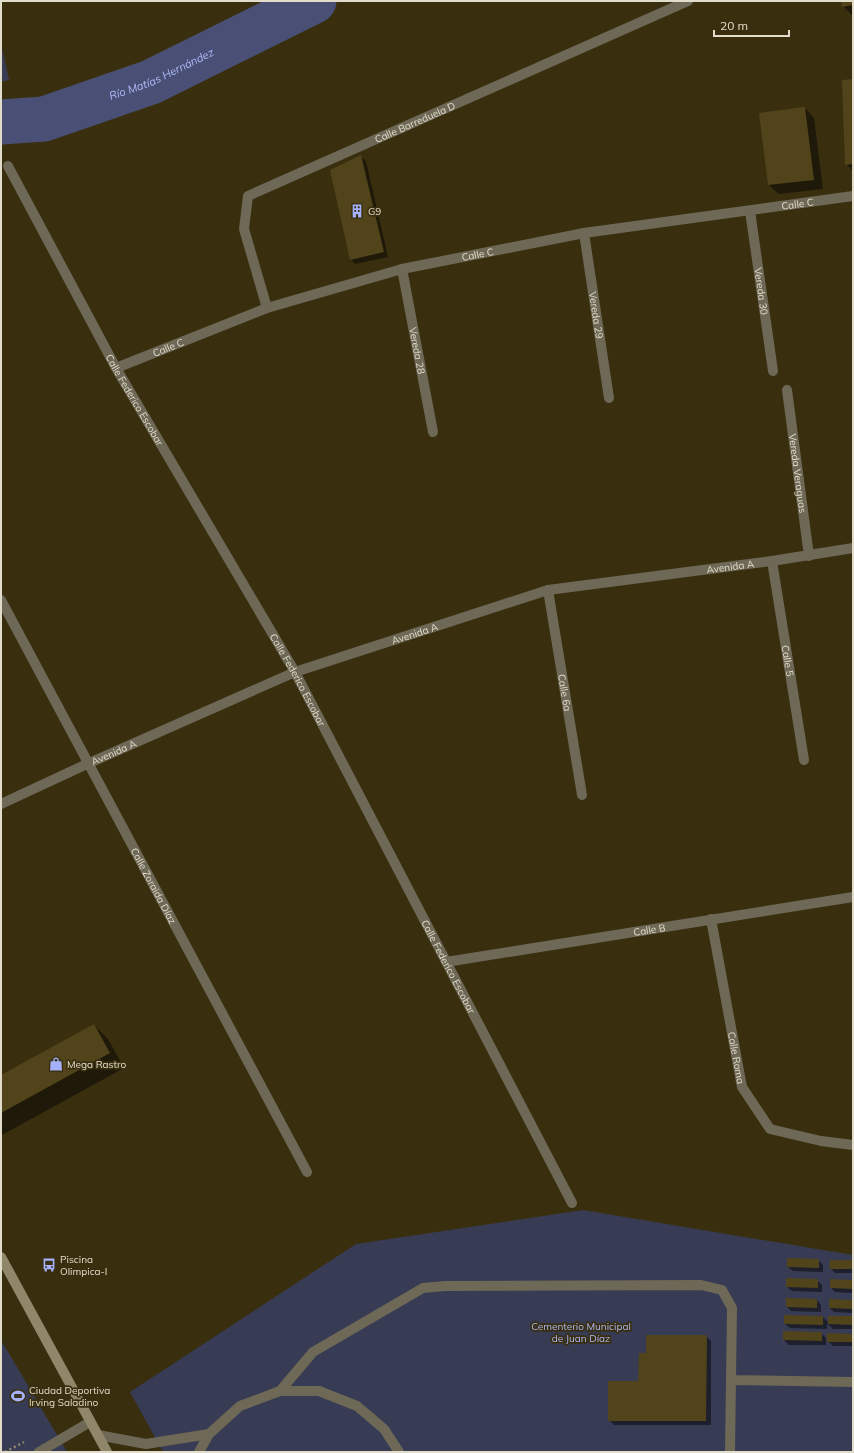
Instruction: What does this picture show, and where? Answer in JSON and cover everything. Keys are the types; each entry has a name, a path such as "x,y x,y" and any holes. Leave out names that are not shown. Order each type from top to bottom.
{"main road":[{"path":"1,1257 4,1270 107,1452"}],"street":[{"name":"Calle Barreduela D","path":"267,308 244,229 248,196 688,1"},
{"name":"Calle Federico Escobar","path":"8,166 116,368 295,672 572,1203"},
{"name":"Calle C","path":"116,368 267,308 402,269 584,233 853,196"},
{"name":"Vereda 30","path":"750,211 773,371"},
{"name":"Vereda 29","path":"584,233 609,398"},
{"name":"Vereda 28","path":"402,269 433,432"},
{"name":"Vereda Veraguas","path":"787,390 809,556"},
{"name":"Avenida A","path":"1,804 87,764 295,672 548,590 809,556 853,548"},
{"name":"Calle 5","path":"772,561 804,760"},
{"name":"Calle 6a","path":"548,590 582,795"},
{"name":"Calle Zoraida Díaz","path":"1,600 87,764 307,1172"},
{"name":"Calle B","path":"446,962 853,897"},
{"name":"Calle Roma","path":"711,919 742,1088 770,1129 821,1141 853,1145"},
{"path":"280,1391 313,1352 424,1288 445,1286 701,1285 722,1290 732,1308 730,1452"},
{"path":"731,1380 853,1382"},
{"path":"199,1452 209,1434 240,1406 280,1391 319,1391 358,1406 384,1429 399,1452"},
{"path":"39,1452 90,1422"},
{"path":"98,1435 146,1444 209,1434"}],"green space":[{"path":"1,43 9,80 1,82"},
{"name":"Cementerio Municipal de Juan Díaz","path":"583,1210 853,1255 853,1452 163,1452 130,1392 356,1244"},
{"name":"Ciudad Deportiva Irving Saladino","path":"1,1340 67,1452 1,1452"}],"building":[{"path":"841,1 853,1 853,5 842,7"},
{"path":"853,79 853,164 845,165 842,80"},
{"path":"805,107 814,180 768,185 759,113"},
{"name":"G9","path":"361,155 384,252 350,260 330,170"},
{"name":"Mega Rastro","path":"94,1024 110,1053 1,1113 1,1075"},
{"path":"787,1258 819,1259 819,1268 787,1267"},
{"path":"830,1260 853,1260 853,1269 829,1269"},
{"path":"786,1278 818,1279 818,1288 786,1287"},
{"path":"830,1279 853,1280 853,1289 830,1288"},
{"path":"786,1298 817,1299 817,1308 786,1307"},
{"path":"829,1299 853,1300 853,1309 829,1308"},
{"path":"784,1315 823,1316 823,1325 784,1324"},
{"path":"828,1316 853,1316 853,1325 828,1324"},
{"path":"783,1331 822,1332 822,1341 783,1340"},
{"path":"827,1333 853,1334 853,1342 827,1342"},
{"path":"646,1335 707,1335 706,1421 608,1421 608,1381 638,1381 639,1353 646,1353"}],"waterway":[{"name":"Río Matías Hernández","path":"1,122 44,119 151,82 314,1"}],"place":[{"name":"G9","path":"357,211"},
{"name":"Mega Rastro","path":"56,1064"},
{"name":"Piscina Olimpica-I","path":"49,1265"},
{"name":"Ciudad Deportiva Irving Saladino","path":"18,1396"}]}
